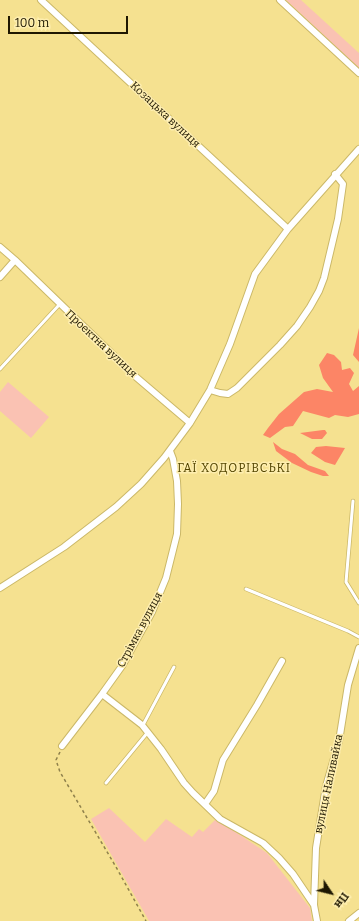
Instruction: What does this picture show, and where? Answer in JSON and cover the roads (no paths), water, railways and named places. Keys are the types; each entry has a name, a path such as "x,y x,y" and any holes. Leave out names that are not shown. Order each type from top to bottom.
{"street":[{"name":"Козацька вулиця","path":"41,0 288,229"},
{"path":"280,0 359,73"},
{"path":"0,588 64,547 116,507 141,484 170,451 190,423 210,390 221,366 255,274 288,229 359,148"},
{"path":"210,390 228,394 237,388 280,345 297,326 310,307 324,278 338,219 343,184 335,174"},
{"name":"Проектна вулиця","path":"0,246 59,305 136,377 190,423"},
{"path":"0,277 15,260"},
{"name":"Стрімка вулиця","path":"62,746 122,666 152,612 166,578 177,534 178,504 178,481 170,451"},
{"name":"вулиця Наливайка","path":"317,921 314,905 316,848 325,794 339,741 348,685 359,648"},
{"path":"205,804 214,791 223,760 282,661"},
{"path":"102,694 142,725 184,783 220,819 263,843 293,874 314,905"},
{"path":"350,921 359,913"}],"lane":[{"path":"0,369 59,305"},
{"path":"353,501 346,582 359,603"},
{"path":"246,589 258,596 348,631 359,637"},
{"path":"142,725 174,667"},
{"path":"106,783 148,732"}],"district":[{"name":"ГАЇ ХОДОРІВСЬКІ","path":"234,469"}]}
